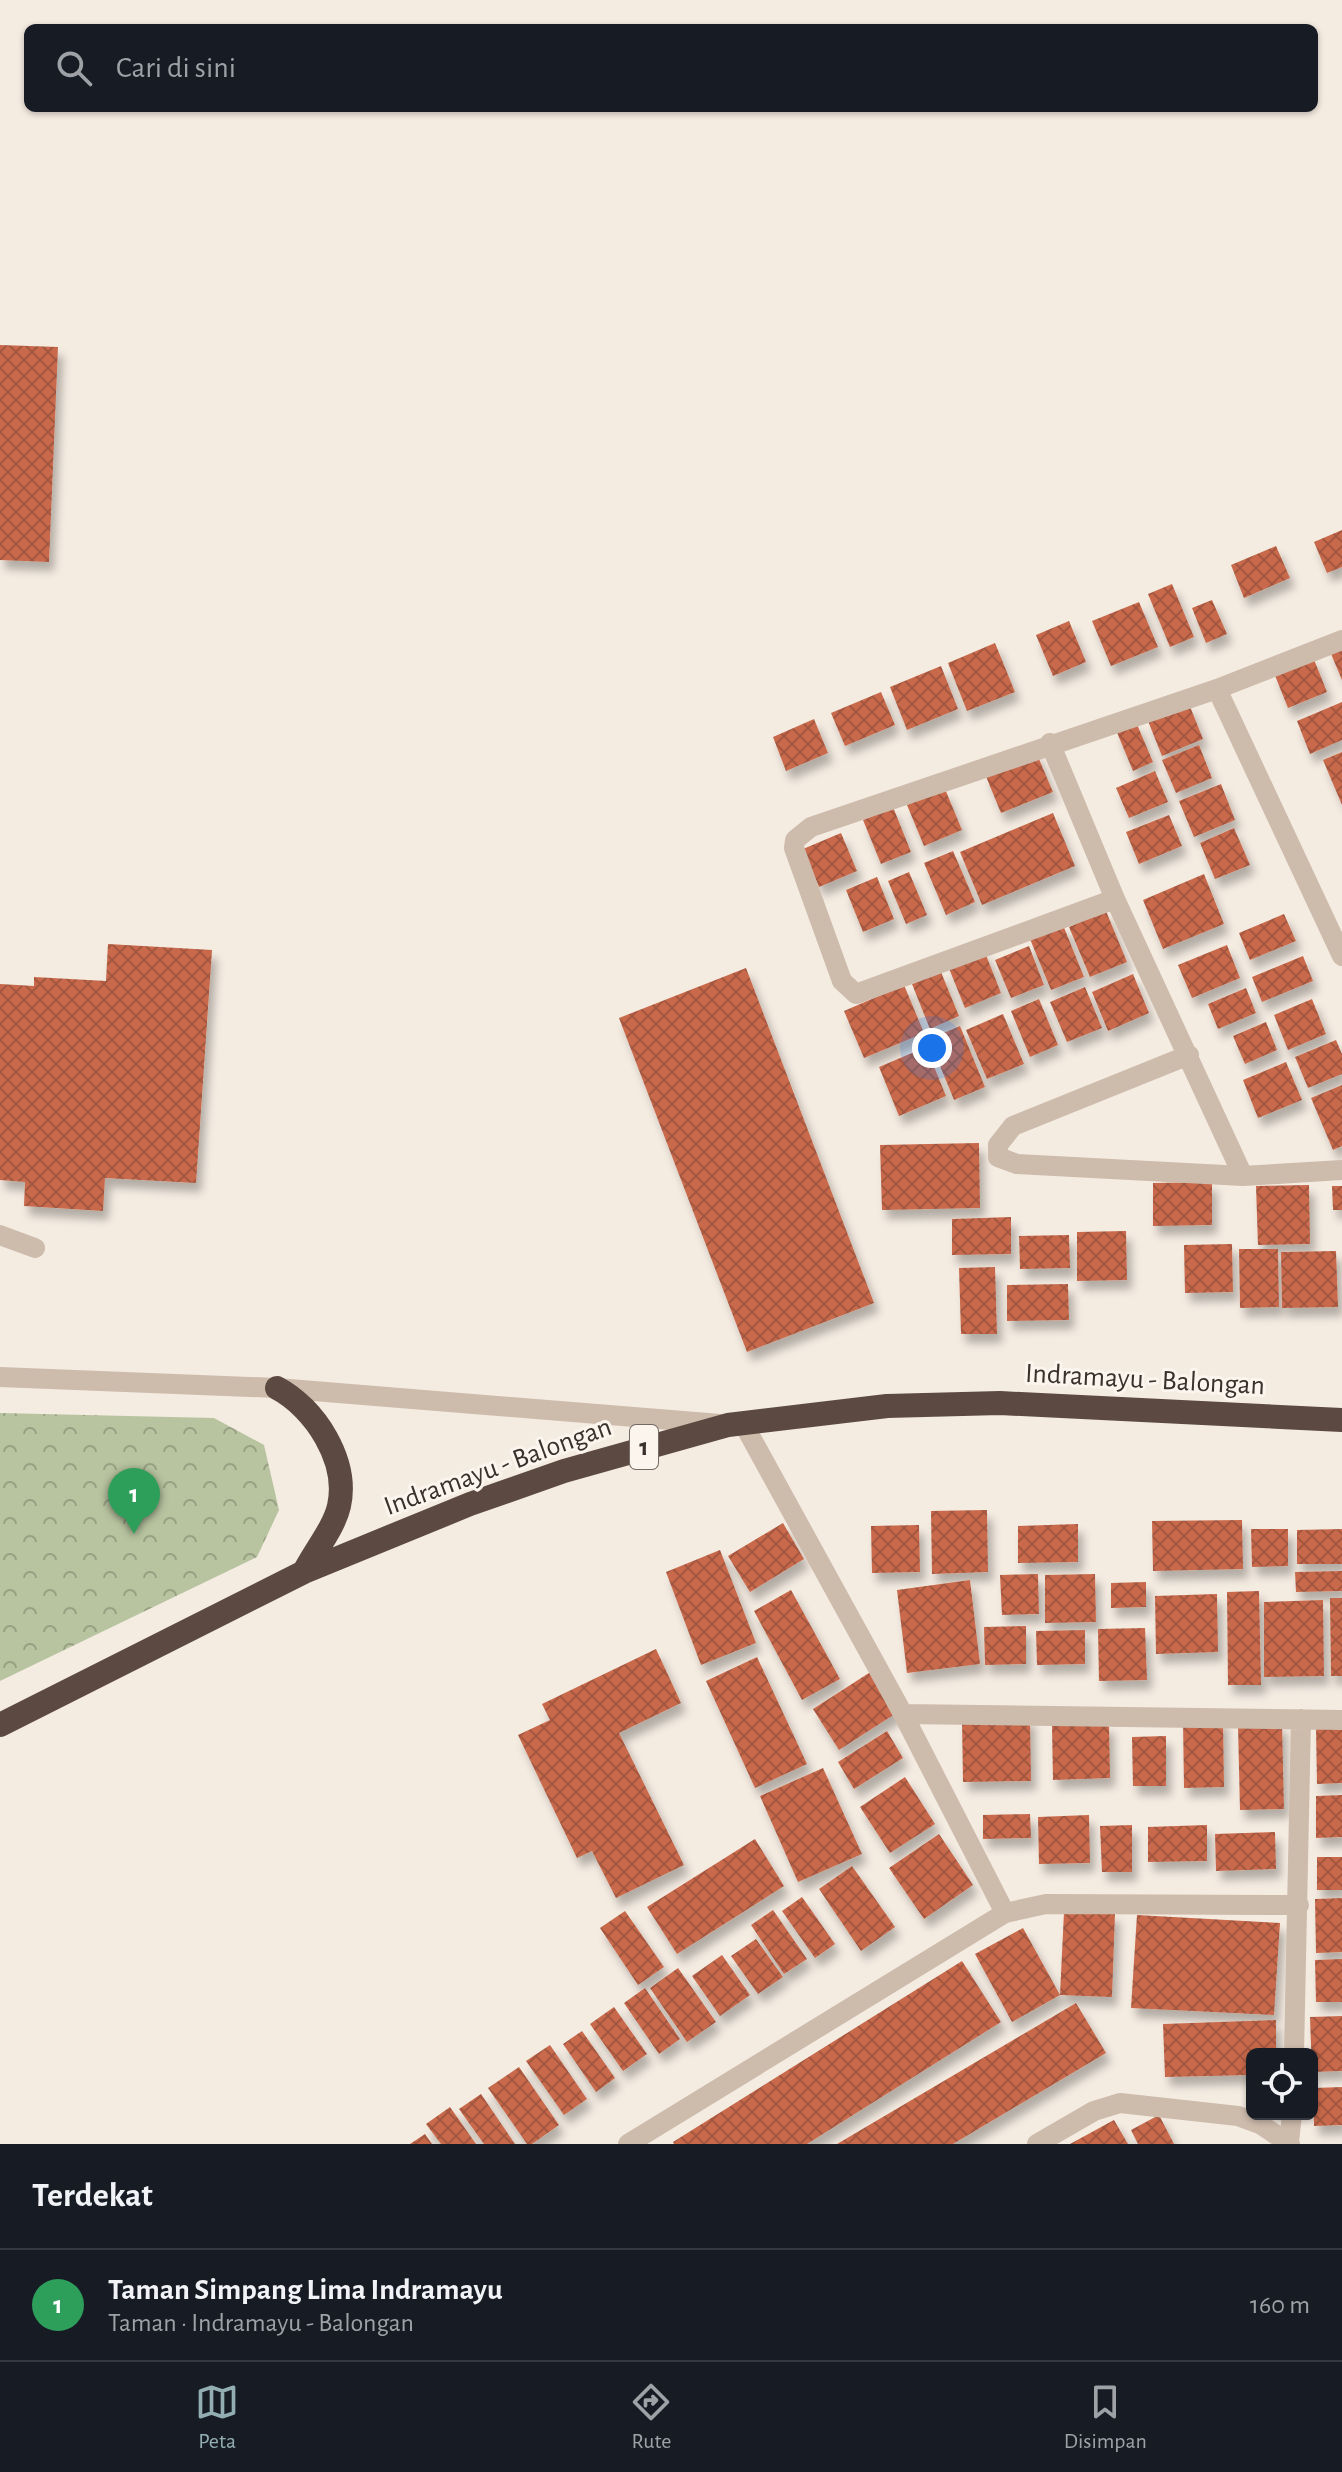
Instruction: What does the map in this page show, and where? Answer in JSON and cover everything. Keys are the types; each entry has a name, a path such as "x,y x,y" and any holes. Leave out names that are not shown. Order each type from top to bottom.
{"highway":[{"path":"277,1388 297,1398 316,1422 333,1453 339,1481 339,1507 304,1572"},
{"name":"Indramayu - Balongan","path":"0,1725 304,1572 470,1504 564,1471 736,1424 887,1406 1000,1403 1342,1420"}],"street":[{"path":"1115,899 856,994 842,981 794,848 800,833 1050,743 1100,730 1217,689 1342,640"},
{"path":"1217,689 1342,956"},
{"path":"1050,743 1115,899 1243,1176"},
{"path":"1189,1055 1013,1126 998,1145 998,1157 1017,1164 1243,1176 1342,1170"},
{"path":"0,1235 35,1248"},
{"path":"0,1377 277,1388 736,1424 903,1714 1005,1913"},
{"path":"903,1714 1342,1720"},
{"path":"1294,2048 1301,1719"},
{"path":"628,2144 1005,1913 1046,1904 1299,1905"},
{"path":"1037,2144 1094,2111 1120,2103 1238,2116 1260,2124 1289,2143 1291,2120"}],"green space":[{"path":"0,1413 214,1418 264,1445 279,1510 257,1557 0,1681"}],"building":[{"path":"0,345 58,347 49,562 0,560"},
{"path":"1342,530 1342,567 1327,573 1314,542"},
{"path":"1276,546 1290,578 1244,598 1231,565"},
{"path":"1172,584 1194,637 1170,647 1148,594"},
{"path":"1212,600 1227,634 1206,643 1192,608"},
{"path":"1139,602 1158,647 1111,666 1092,621"},
{"path":"1069,621 1086,662 1053,676 1036,635"},
{"path":"995,643 1015,692 967,711 948,663"},
{"path":"1342,644 1342,680 1329,649"},
{"path":"1313,657 1327,692 1288,708 1274,673"},
{"path":"941,666 958,709 907,730 890,687"},
{"path":"881,692 895,725 845,746 831,713"},
{"path":"1342,702 1342,740 1310,754 1297,721"},
{"path":"1189,704 1203,739 1162,756 1148,721"},
{"path":"814,719 828,753 786,771 773,737"},
{"path":"1136,722 1153,762 1133,771 1116,730"},
{"path":"1199,745 1212,778 1176,793 1162,760"},
{"path":"1036,752 1053,792 1001,813 985,774"},
{"path":"1342,752 1342,805 1323,760"},
{"path":"1155,771 1168,802 1129,818 1116,788"},
{"path":"1221,784 1235,820 1194,837 1179,801"},
{"path":"945,789 962,830 924,846 907,805"},
{"path":"893,807 911,852 881,864 863,820"},
{"path":"1053,813 1075,866 982,905 960,852"},
{"path":"1169,815 1182,846 1139,864 1126,832"},
{"path":"1234,828 1250,865 1215,879 1200,843"},
{"path":"841,833 857,871 819,887 803,849"},
{"path":"953,851 975,902 946,915 924,863"},
{"path":"909,872 927,915 906,924 888,881"},
{"path":"1204,874 1224,924 1163,949 1143,900"},
{"path":"877,877 894,919 863,932 846,890"},
{"path":"1106,911 1127,962 1090,977 1069,927"},
{"path":"1284,914 1296,941 1250,960 1239,933"},
{"path":"1063,925 1084,977 1051,990 1030,939"},
{"path":"108,944 212,950 196,1183 105,1178 103,1211 24,1206 25,1182 0,1180 0,984 34,986 34,977 106,981"},
{"path":"1227,945 1240,978 1192,998 1178,965"},
{"path":"1029,946 1044,985 1011,998 995,960"},
{"path":"984,950 1001,993 965,1008 948,966"},
{"path":"1303,956 1313,981 1262,1002 1252,977"},
{"path":"746,968 874,1303 747,1352 619,1018"},
{"path":"941,972 959,1016 930,1029 912,984"},
{"path":"1133,974 1149,1013 1108,1031 1092,992"},
{"path":"904,985 924,1033 864,1058 844,1011"},
{"path":"1085,987 1102,1028 1067,1042 1050,1002"},
{"path":"1246,988 1256,1013 1218,1029 1208,1004"},
{"path":"1039,999 1058,1045 1030,1057 1011,1011"},
{"path":"1312,999 1326,1034 1288,1050 1274,1015"},
{"path":"1003,1014 1024,1064 987,1079 966,1030"},
{"path":"1266,1022 1277,1050 1245,1064 1233,1036"},
{"path":"960,1026 985,1087 954,1100 929,1039"},
{"path":"1336,1040 1342,1054 1342,1074 1308,1088 1295,1057"},
{"path":"926,1047 946,1096 899,1116 879,1067"},
{"path":"1286,1062 1302,1100 1258,1118 1243,1080"},
{"path":"1342,1085 1342,1146 1333,1150 1311,1098"},
{"path":"979,1143 980,1208 882,1210 880,1145"},
{"path":"1212,1182 1212,1225 1153,1226 1153,1183"},
{"path":"1309,1185 1310,1244 1258,1245 1256,1186"},
{"path":"1332,1186 1342,1186 1342,1210 1333,1210"},
{"path":"1011,1217 1011,1254 952,1255 952,1219"},
{"path":"1126,1231 1127,1280 1077,1281 1077,1232"},
{"path":"1069,1235 1070,1268 1020,1269 1019,1236"},
{"path":"1232,1244 1233,1292 1185,1293 1184,1245"},
{"path":"1239,1249 1278,1249 1279,1307 1240,1308"},
{"path":"1336,1251 1338,1307 1282,1308 1281,1252"},
{"path":"995,1267 997,1334 961,1334 959,1268"},
{"path":"1068,1284 1069,1320 1007,1321 1007,1285"},
{"path":"987,1510 988,1572 932,1574 931,1511"},
{"path":"1242,1520 1243,1569 1153,1571 1152,1521"},
{"path":"783,1523 804,1559 750,1592 728,1556"},
{"path":"1078,1524 1078,1562 1018,1563 1018,1526"},
{"path":"919,1525 920,1572 872,1573 871,1526"},
{"path":"1251,1529 1288,1529 1288,1566 1252,1567"},
{"path":"1342,1529 1342,1564 1297,1564 1297,1530"},
{"path":"720,1550 756,1643 701,1665 666,1572"},
{"path":"1342,1571 1342,1591 1296,1592 1295,1572"},
{"path":"1038,1574 1039,1614 1002,1615 1000,1575"},
{"path":"1095,1574 1096,1622 1045,1623 1045,1575"},
{"path":"970,1580 980,1664 907,1673 897,1590"},
{"path":"1146,1582 1146,1607 1111,1608 1111,1583"},
{"path":"791,1590 840,1679 802,1700 754,1611"},
{"path":"1259,1591 1261,1685 1228,1685 1227,1592"},
{"path":"1217,1594 1218,1652 1156,1654 1155,1596"},
{"path":"1330,1598 1342,1598 1342,1676 1331,1676"},
{"path":"1323,1600 1324,1676 1264,1677 1264,1602"},
{"path":"1026,1626 1026,1664 985,1665 984,1627"},
{"path":"1145,1628 1147,1680 1099,1681 1098,1629"},
{"path":"1085,1630 1085,1664 1037,1665 1036,1631"},
{"path":"656,1649 681,1703 619,1733 684,1865 616,1898 592,1851 577,1858 518,1735 550,1720 542,1704"},
{"path":"757,1657 807,1764 755,1788 706,1681"},
{"path":"872,1671 898,1712 839,1750 813,1709"},
{"path":"1030,1717 1031,1781 963,1782 962,1718"},
{"path":"1223,1718 1224,1787 1184,1788 1183,1719"},
{"path":"1282,1723 1284,1809 1240,1810 1238,1725"},
{"path":"1109,1724 1110,1778 1053,1780 1052,1725"},
{"path":"1316,1727 1342,1727 1342,1783 1317,1784"},
{"path":"887,1731 903,1758 854,1789 838,1762"},
{"path":"1166,1736 1166,1786 1133,1786 1132,1737"},
{"path":"823,1768 862,1854 798,1882 760,1796"},
{"path":"905,1777 935,1824 890,1853 860,1807"},
{"path":"1342,1795 1342,1837 1316,1838 1316,1796"},
{"path":"1030,1814 1031,1838 983,1839 983,1815"},
{"path":"1089,1815 1090,1863 1039,1864 1038,1817"},
{"path":"1132,1825 1132,1872 1102,1872 1100,1826"},
{"path":"1207,1825 1207,1861 1148,1862 1148,1827"},
{"path":"1275,1832 1276,1869 1216,1871 1215,1834"},
{"path":"939,1834 973,1885 924,1919 889,1868"},
{"path":"755,1839 784,1886 677,1954 647,1907"},
{"path":"1317,1857 1342,1857 1342,1890 1317,1890"},
{"path":"852,1866 895,1927 861,1951 819,1889"},
{"path":"802,1897 835,1944 815,1958 782,1911"},
{"path":"1342,1898 1342,1952 1316,1953 1315,1899"},
{"path":"773,1910 807,1959 784,1974 751,1925"},
{"path":"625,1911 664,1967 638,1985 600,1928"},
{"path":"1064,1912 1115,1913 1112,1997 1060,1995"},
{"path":"1137,1915 1280,1923 1274,2015 1131,2008"},
{"path":"1023,1928 1060,1995 1012,2022 975,1954"},
{"path":"756,1939 783,1977 758,1994 731,1956"},
{"path":"722,1955 750,1995 720,2016 692,1976"},
{"path":"1342,1959 1342,2002 1316,2002 1315,1960"},
{"path":"962,1961 1001,2022 807,2144 674,2144 673,2142"},
{"path":"678,1968 716,2022 687,2042 650,1988"},
{"path":"645,1988 680,2039 659,2054 624,2003"},
{"path":"1076,2003 1106,2053 953,2144 837,2144"},
{"path":"614,2007 647,2054 623,2071 590,2024"},
{"path":"1342,2016 1342,2071 1318,2072 1318,2048 1311,2048 1310,2017"},
{"path":"1276,2020 1276,2048 1246,2048 1246,2075 1165,2077 1163,2024"},
{"path":"582,2031 615,2078 596,2092 563,2044"},
{"path":"550,2045 587,2099 564,2115 526,2061"},
{"path":"519,2067 559,2125 532,2144 527,2144 488,2088"},
{"path":"1342,2087 1342,2125 1314,2126 1314,2120 1318,2120 1318,2088"},
{"path":"481,2094 515,2144 484,2144 459,2109"},
{"path":"450,2107 476,2144 441,2144 426,2124"},
{"path":"1159,2115 1174,2144 1138,2144 1131,2130"},
{"path":"1114,2120 1128,2144 1070,2144"},
{"path":"425,2134 432,2144 410,2144"}],"place":[{"name":"Taman Simpang Lima Indramayu","path":"134,1534"}]}
